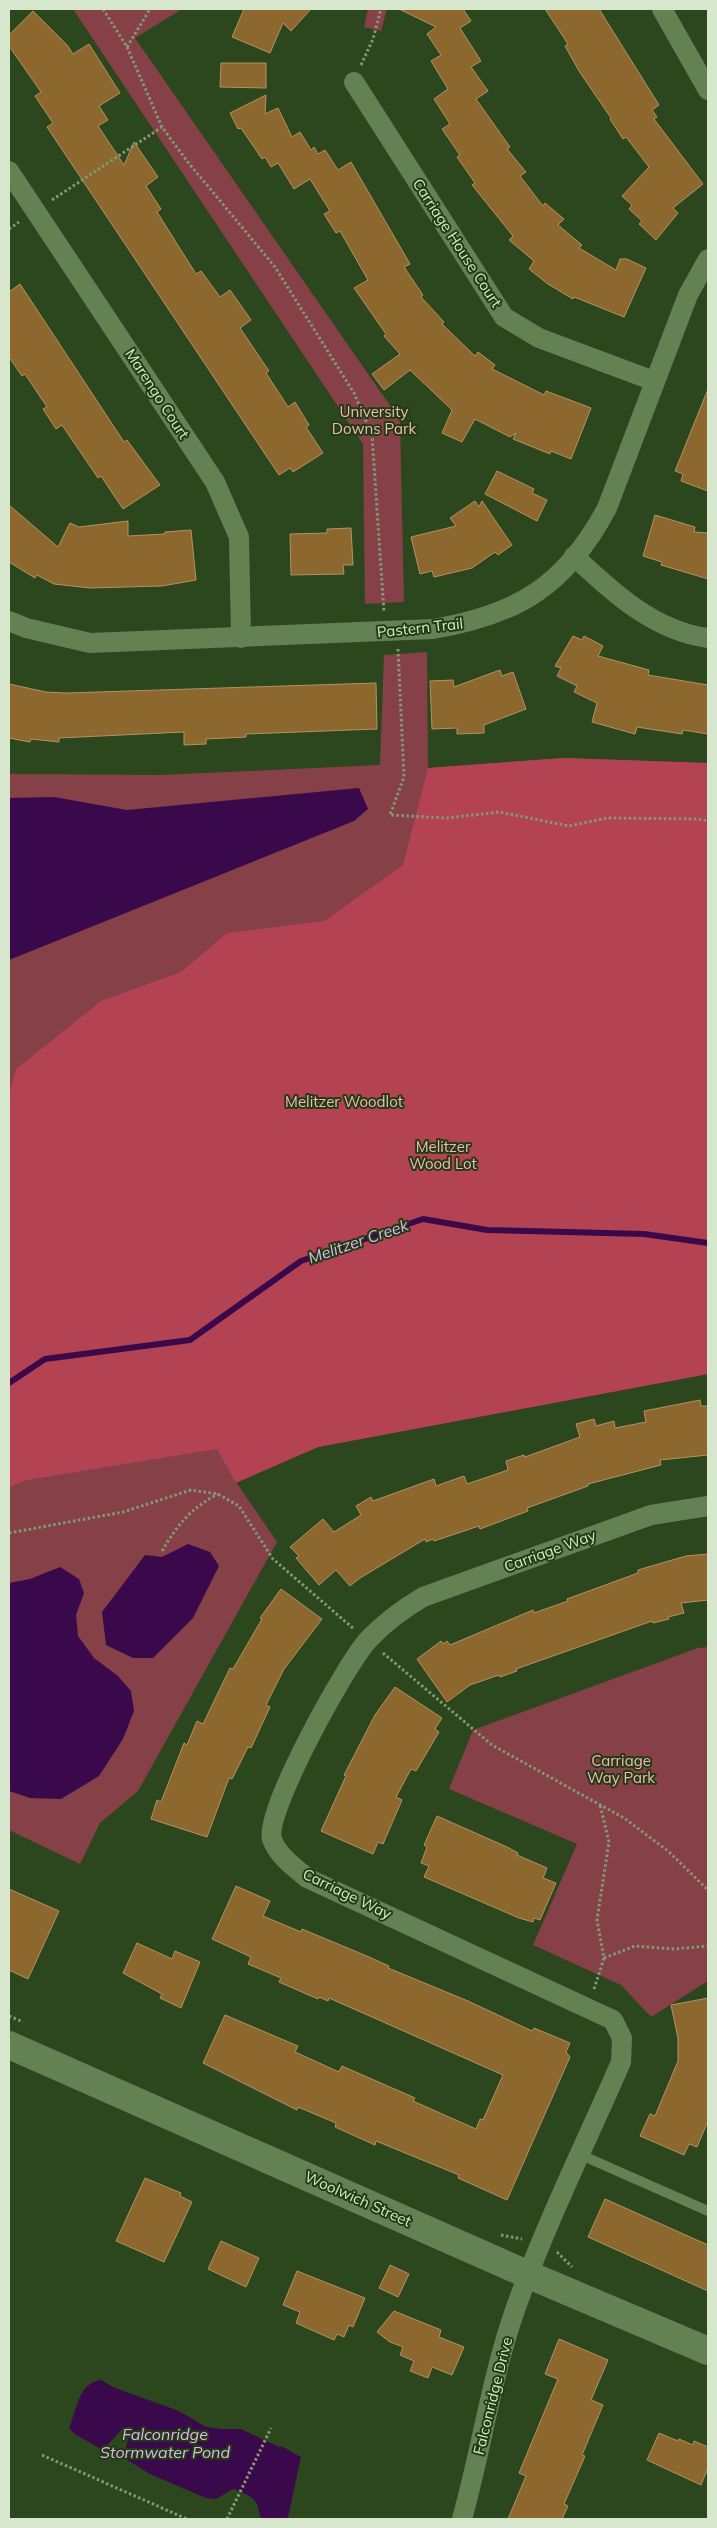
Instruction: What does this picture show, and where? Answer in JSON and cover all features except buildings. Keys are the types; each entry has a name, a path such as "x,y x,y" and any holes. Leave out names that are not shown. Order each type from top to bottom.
{"street":[{"path":"662,9 708,90"},
{"name":"Carriage House Court","path":"354,82 504,317 539,338 654,381"},
{"name":"Marengo Court","path":"9,171 215,482 239,537 241,638"},
{"name":"Pastern Trail","path":"9,621 26,628 90,643 433,630 470,623 506,611 538,593 593,534 607,508 688,295 708,259"},
{"path":"574,556 635,608 666,626 708,638"},
{"name":"Carriage Way","path":"529,2275 621,2062 622,2038 613,2020 308,1878 286,1862 272,1838 273,1816 329,1698 368,1640 396,1614 423,1597 651,1515 708,1506"},
{"name":"Woolwich Street","path":"9,2045 529,2275 708,2351"},
{"name":"Falconridge Drive","path":"462,2519 491,2394 514,2314 529,2275"}],"lane":[{"path":"581,2154 708,2210"}],"path":[{"path":"103,9 126,47 162,127 187,161 275,267 354,393 372,435 384,614"},
{"path":"126,47 149,9"},
{"path":"354,82 373,39 382,9"},
{"path":"48,203 162,127"},
{"path":"9,228 24,219"},
{"path":"398,647 404,777 390,815 447,818 499,812 569,826 607,818 698,819 708,821"},
{"path":"9,1533 123,1512 191,1490 218,1494 239,1506 273,1559 358,1631"},
{"path":"162,1550 175,1529 197,1505 218,1494"},
{"path":"379,1650 492,1745 624,1818 668,1851 708,1890"},
{"path":"588,2008 604,1958 597,1920 609,1842 600,1805"},
{"path":"604,1958 635,1946 674,1949 708,1946"},
{"path":"227,2519 271,2428"},
{"path":"42,2455 187,2519"}],"green space":[{"name":"University Downs Park","path":"73,9 182,9 135,38 400,420 404,602 365,604 363,444"},
{"path":"368,9 387,9 381,31 364,27"},
{"name":"Melitzer Wood Lot","path":"427,652 428,768 564,758 708,763 708,1374 318,1447 236,1482 277,1542 138,1791 100,1823 80,1864 9,1830 9,774 160,775 380,765 384,655"},
{"name":"Melitzer Wood Lot","path":"564,758 708,763 708,1374 318,1447 236,1483 217,1449 27,1480 9,1487 9,1095 16,1069 101,1001 181,972 227,933 324,921 403,865 428,768"},
{"name":"Carriage Way Park","path":"708,1647 708,1981 651,2017 621,1985 533,1945 577,1844 449,1789 473,1730 698,1648"}],"water":[{"path":"359,788 368,809 354,821 9,960 9,798 54,797 127,810"},
{"path":"188,1544 210,1552 219,1566 193,1618 153,1658 133,1658 106,1645 102,1612 145,1555 162,1557"},
{"path":"60,1567 79,1579 84,1593 76,1615 78,1636 94,1658 118,1676 131,1691 134,1711 123,1739 99,1776 61,1799 30,1798 9,1791 9,1583 30,1579"},
{"name":"Falconridge Stormwater Pond","path":"101,2380 115,2388 179,2411 206,2427 241,2429 279,2447 281,2446 301,2457 288,2517 286,2519 261,2519 255,2501 233,2489 216,2499 206,2498 150,2474 126,2459 125,2451 130,2433 123,2428 103,2450 76,2435 69,2428 79,2398 87,2386"}],"waterway":[{"name":"Melitzer Creek","path":"9,1383 45,1359 190,1340 301,1261 423,1219 487,1230 644,1234 708,1243"}],"park label":[{"name":"Melitzer Woodlot","path":"344,1102"}]}
